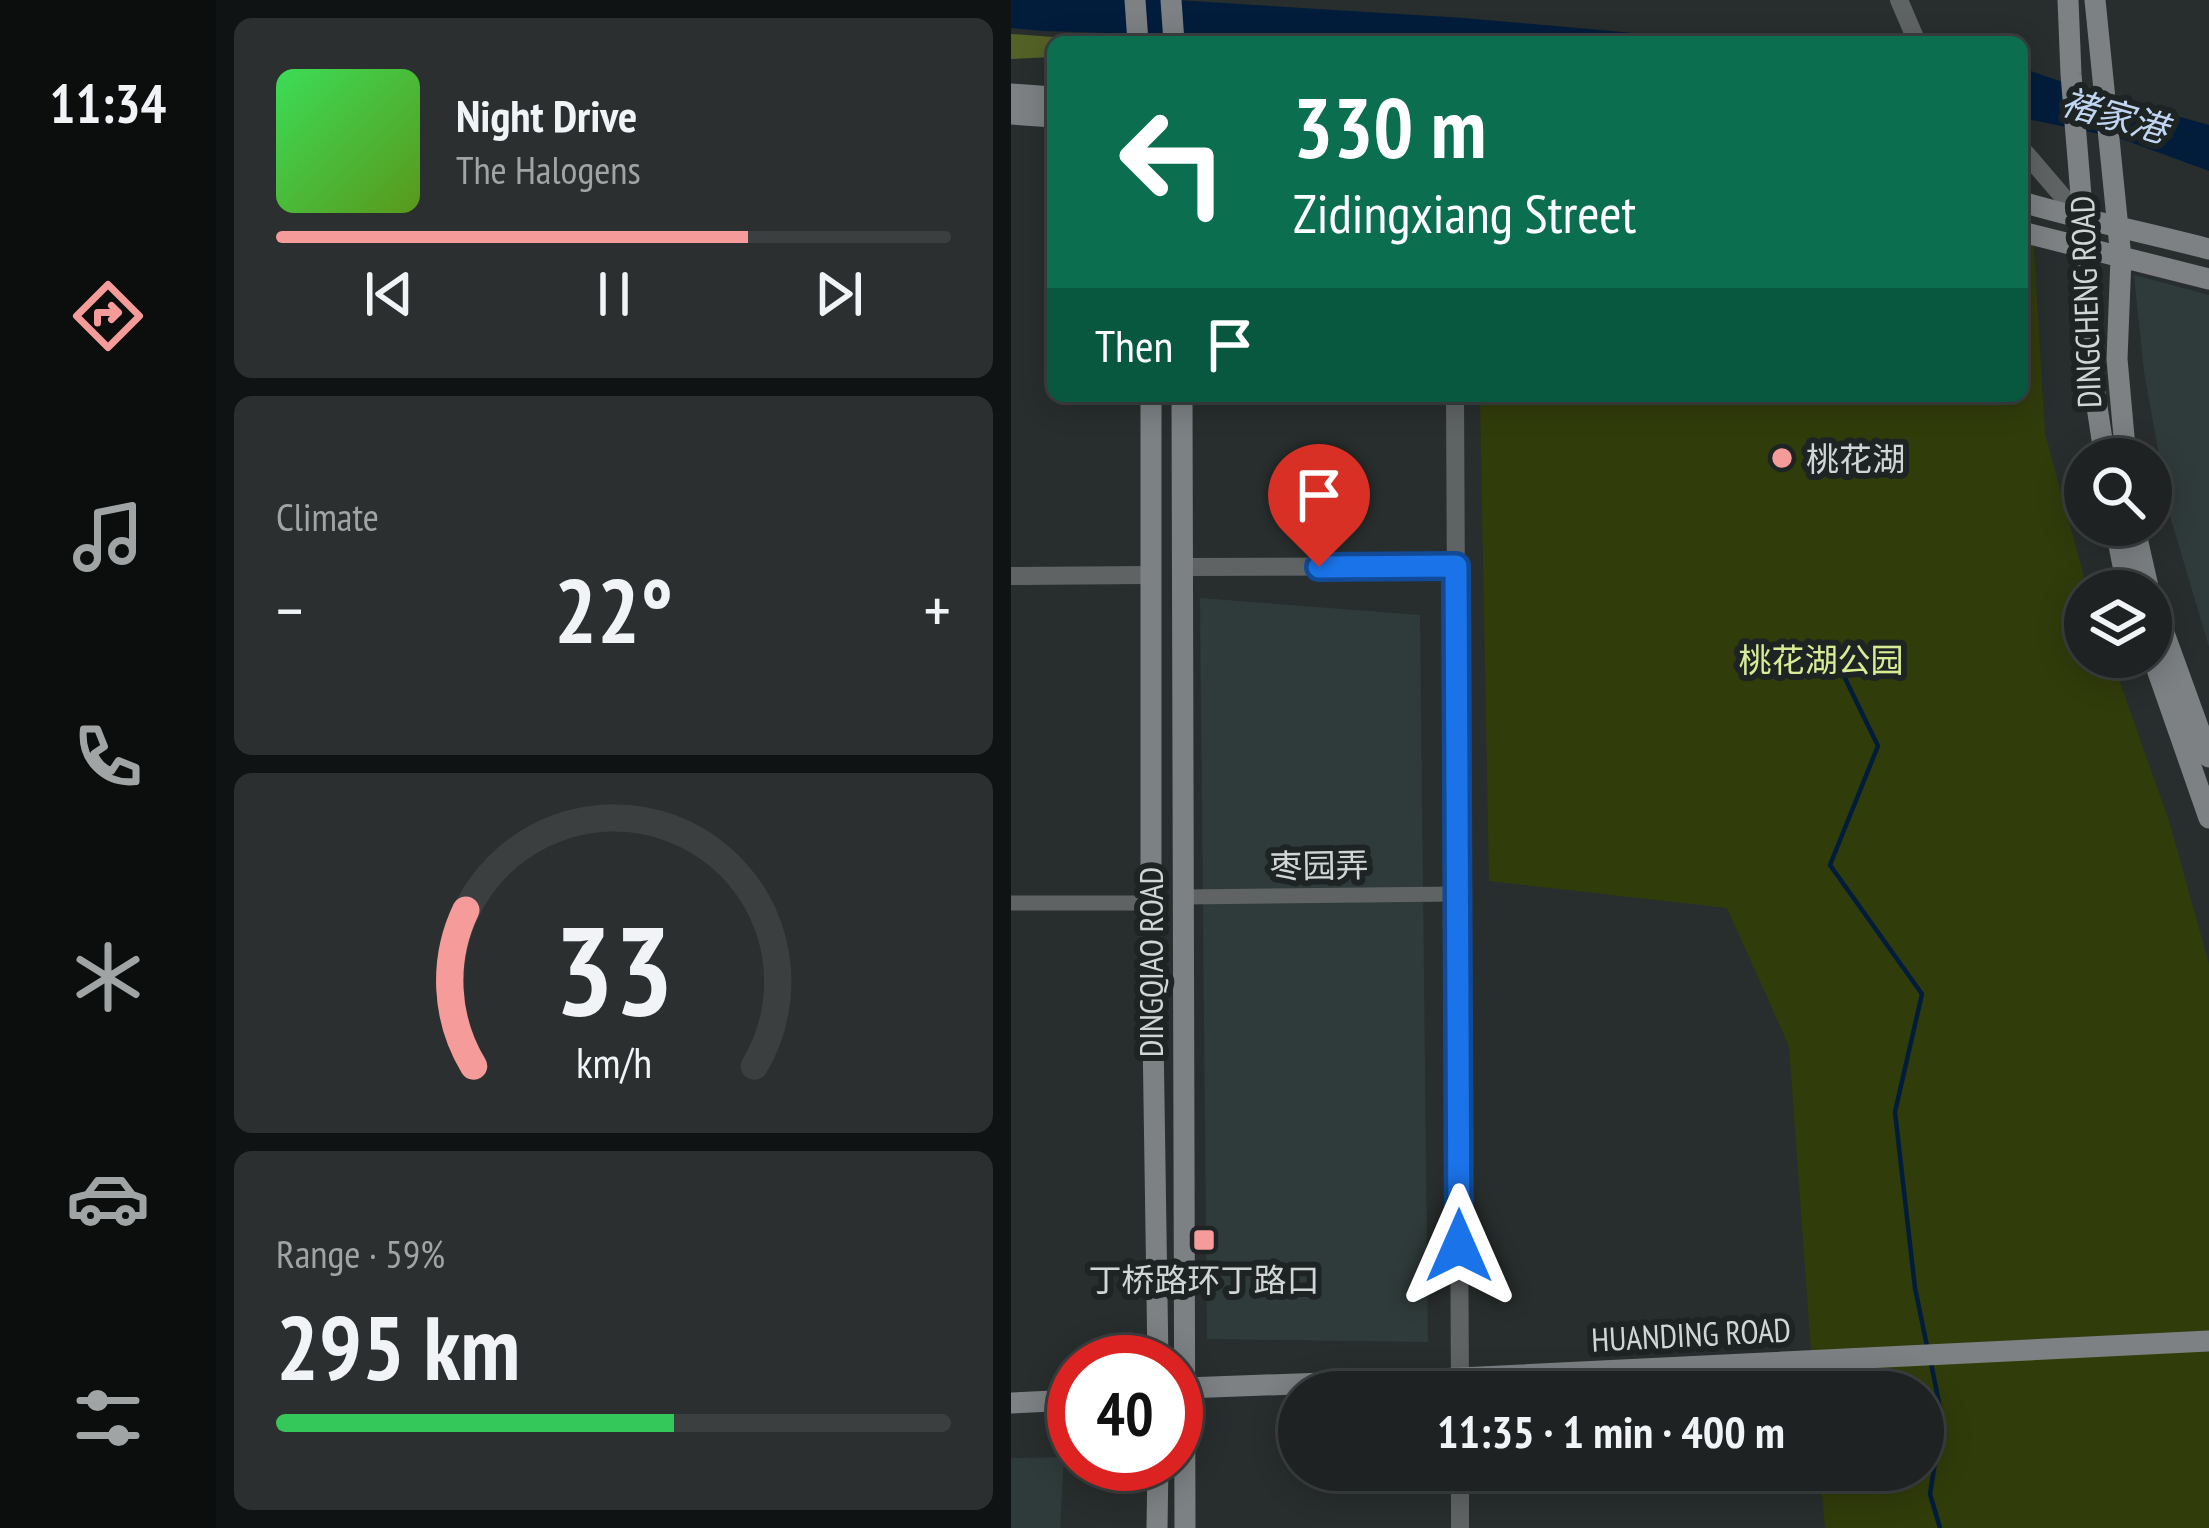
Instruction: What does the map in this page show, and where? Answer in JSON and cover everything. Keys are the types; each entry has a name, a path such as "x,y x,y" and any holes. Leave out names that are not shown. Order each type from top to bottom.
{"main road":[{"path":"1135,0 1138,36"},
{"path":"1171,0 1174,36"},
{"name":"DINGCHENG ROAD","path":"2069,0 2090,362 2102,438"},
{"name":"DINGCHENG ROAD","path":"2095,0 2119,225 2117,359 2124,438"},
{"path":"1011,94 1047,97"},
{"path":"1011,114 1047,117"},
{"path":"2028,204 2209,249"},
{"path":"2028,233 2209,279"},
{"name":"DINGQIAO ROAD","path":"1151,402 1158,1335"},
{"name":"DINGQIAO ROAD","path":"1181,402 1181,1335"},
{"path":"2172,655 2209,757"},
{"path":"2160,678 2209,818"},
{"name":"HUANDING ROAD","path":"1679,1371 2209,1341"},
{"name":"HUANDING ROAD","path":"1203,1389 1278,1388"},
{"path":"1011,1403 1047,1401"},
{"path":"1157,1528 1158,1491"},
{"name":"DINGQIAO ROAD","path":"1184,1491 1185,1528"}],"street":[{"path":"1899,0 1914,36"},
{"path":"2028,156 2083,220"},
{"path":"1455,402 1460,1371"},
{"path":"1182,567 1456,566"},
{"path":"1011,576 1150,575"},
{"name":"枣园弄","path":"1182,897 1457,894"},
{"path":"1011,903 1151,903"},
{"path":"1460,1491 1460,1528"}],"shaded area":[{"path":"2134,275 2209,295 2209,647 2172,523 2172,438 2156,438"},
{"path":"1200,598 1420,615 1428,1342 1207,1339"},
{"path":"1047,1457 1047,1491 1062,1491 1060,1528 1011,1528 1011,1458"}],"green space":[{"path":"1011,34 1047,37 1047,57 1011,59"},
{"name":"桃花湖公园","path":"2028,234 2033,234 2045,434 2064,503 2064,546 2076,546 2082,570 2064,570 2064,678 2118,678 2169,821 2209,964 2209,1528 1825,1528 1822,1491 1944,1491 1944,1371 1812,1371 1789,1046 1727,908 1489,881 1480,402 2028,402"}],"water":[{"path":"1011,0 1176,0 1667,36 1202,36 1011,28"},
{"name":"褚家港","path":"2028,70 2209,125 2209,171 2119,138 2028,119"}],"waterway":[{"path":"1842,672 1878,746 1830,865 1922,994 1895,1112 1915,1288 1927,1346"},
{"path":"1931,1363 1942,1418 1930,1494 1940,1528"}],"place":[{"name":"桃花湖","path":"1782,458"},
{"name":"丁桥路环丁路口","path":"1204,1240"}],"route":[{"path":"1319,567 1456,566 1459,1246"}]}
